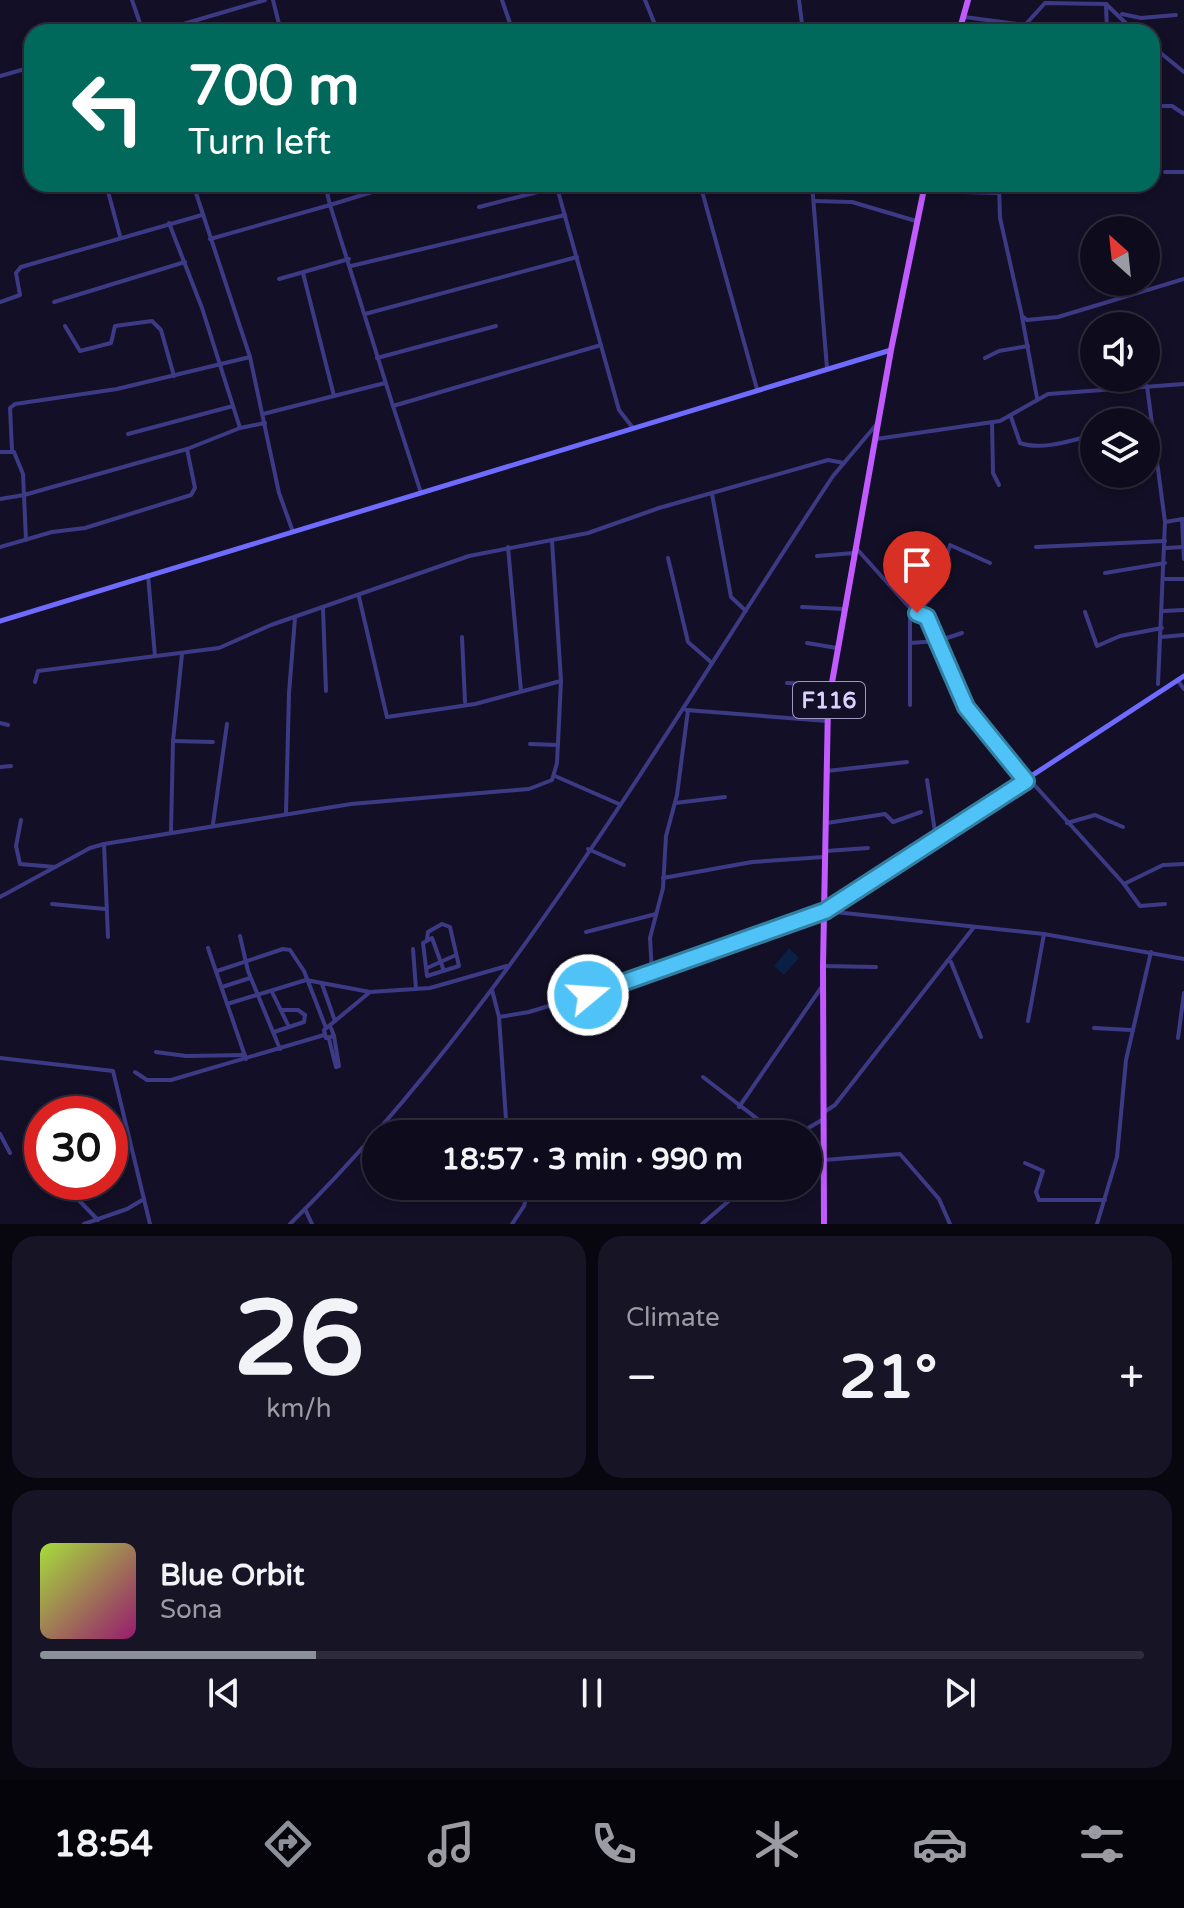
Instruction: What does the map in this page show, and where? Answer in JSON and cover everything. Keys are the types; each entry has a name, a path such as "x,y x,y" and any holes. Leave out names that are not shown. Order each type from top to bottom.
{"main road":[{"path":"961,24 968,0"},
{"name":"F116","path":"824,1224 823,966 827,721 837,648 891,350 924,192"}],"street":[{"path":"132,0 140,24"},
{"path":"183,24 265,0"},
{"path":"273,0 279,24"},
{"path":"502,0 510,24"},
{"path":"645,0 655,24"},
{"path":"799,0 802,24"},
{"path":"1028,24 1045,3 1106,4 1128,24"},
{"path":"1106,4 1107,24"},
{"path":"1119,14 1141,18 1176,15"},
{"path":"963,17 999,24"},
{"path":"1160,52 1184,72"},
{"path":"0,76 24,69"},
{"path":"1160,106 1174,107 1184,114"},
{"path":"1165,172 1184,172"},
{"path":"108,192 120,236"},
{"path":"195,192 250,357 279,493 293,532"},
{"path":"327,192 421,493"},
{"path":"210,239 372,192"},
{"path":"479,207 532,192"},
{"path":"558,192 619,410 633,428"},
{"path":"702,192 757,389"},
{"path":"813,192 827,368"},
{"path":"987,192 999,193 1002,229 1037,398"},
{"path":"814,201 852,202 918,221"},
{"path":"0,302 20,295 16,273 21,267 120,236 202,215"},
{"path":"279,279 565,215"},
{"path":"169,223 240,428"},
{"path":"365,314 577,257"},
{"path":"54,302 185,262"},
{"path":"303,273 334,396"},
{"path":"1160,286 1184,279"},
{"path":"1022,316 1027,320 1058,317 1127,296"},
{"path":"65,326 80,351 111,343 115,326 152,321 161,330 174,376"},
{"path":"377,358 496,326"},
{"path":"393,406 601,345"},
{"path":"985,358 999,351 1028,346"},
{"path":"0,621 891,350"},
{"path":"26,540 22,468 12,450 10,408 15,404 61,399 250,357"},
{"path":"263,414 385,383"},
{"path":"1160,385 1184,384"},
{"path":"876,439 992,422 1011,417 1037,398 1080,390"},
{"path":"128,434 233,406"},
{"path":"1011,417 1020,443 1025,445 1048,445 1080,438"},
{"path":"992,422 993,473 999,485"},
{"path":"0,499 187,449 240,428 265,423"},
{"path":"290,1224 393,1110 491,990 619,804 844,463 878,423"},
{"path":"0,547 85,528 191,495 195,488 187,449"},
{"path":"0,452 12,450"},
{"path":"35,682 41,668 78,668 219,648 451,562 508,547 552,541 828,460 844,463"},
{"path":"1158,684 1165,579 1165,522 1160,480"},
{"path":"712,494 731,597 746,612"},
{"path":"1165,522 1183,519 1184,559"},
{"path":"552,541 561,681 555,776"},
{"path":"1036,547 1048,544 1165,544 1184,547"},
{"path":"917,613 936,592 950,545 990,563"},
{"path":"508,547 521,691"},
{"path":"817,556 855,550 910,608 927,617 966,707 1027,780 1124,884 1140,906 1165,904"},
{"path":"668,558 688,642 712,663"},
{"path":"1105,573 1165,563"},
{"path":"148,575 155,656"},
{"path":"1165,579 1184,579"},
{"path":"359,597 387,717 465,702 475,704 561,681"},
{"path":"802,607 844,609"},
{"path":"910,608 910,705"},
{"path":"323,609 326,691"},
{"path":"1163,611 1184,610"},
{"path":"1085,612 1097,646 1120,636 1162,628"},
{"path":"286,813 289,693 295,618"},
{"path":"910,643 938,641 962,633"},
{"path":"1161,637 1184,635"},
{"path":"462,637 465,702"},
{"path":"807,643 837,648"},
{"path":"171,831 173,741 182,653"},
{"path":"499,1017 560,1004 825,911 937,841 1184,676"},
{"path":"1178,681 1184,689"},
{"path":"787,683 831,685"},
{"path":"682,709 827,721"},
{"path":"652,974 649,948 663,878 666,836 675,803 688,710"},
{"path":"0,723 8,725"},
{"path":"213,824 227,724"},
{"path":"173,741 213,742"},
{"path":"530,744 558,745"},
{"path":"825,771 907,762"},
{"path":"0,767 11,766"},
{"path":"0,897 104,844 286,813 529,789 555,776"},
{"path":"555,776 619,804"},
{"path":"927,780 937,841"},
{"path":"675,803 725,797"},
{"path":"824,823 885,814 893,822 921,812"},
{"path":"1067,823 1095,815 1123,827"},
{"path":"21,820 16,846 20,864 55,867"},
{"path":"104,844 108,937"},
{"path":"663,878 752,862 868,848"},
{"path":"588,849 624,865"},
{"path":"1124,884 1163,865 1180,861 1184,864"},
{"path":"52,904 105,909"},
{"path":"825,911 1044,934 1184,959"},
{"path":"586,932 656,914"},
{"path":"447,924 456,955 459,966 427,976 423,944 428,932 447,924"},
{"path":"817,1120 835,1105 951,962 974,927"},
{"path":"1028,1021 1044,934"},
{"path":"240,936 251,978 280,1049"},
{"path":"427,939 432,938 444,971"},
{"path":"208,948 245,1057"},
{"path":"217,971 287,948 301,964 317,1010 329,1028 338,1067"},
{"path":"413,949 416,989"},
{"path":"1097,1224 1117,1157 1131,1030 1151,952"},
{"path":"417,974 456,955"},
{"path":"951,962 981,1037"},
{"path":"227,1004 306,980 370,992 416,989 430,988 508,966"},
{"path":"823,966 876,967"},
{"path":"222,987 251,978"},
{"path":"322,984 335,1021"},
{"path":"739,1107 823,985"},
{"path":"491,990 499,1017 506,1120"},
{"path":"272,992 289,1027"},
{"path":"324,1035 335,1021 370,992"},
{"path":"1178,1038 1184,993"},
{"path":"274,1032 306,1021 305,1015 298,1010 281,1010"},
{"path":"305,1015 317,1010"},
{"path":"1094,1028 1131,1030"},
{"path":"135,1072 147,1080 171,1080 324,1035 332,1037"},
{"path":"156,1052 245,1057"},
{"path":"0,1058 113,1071 150,1224"},
{"path":"703,1077 757,1120"},
{"path":"0,1134 10,1153"},
{"path":"824,1160 900,1154 942,1203 950,1224"},
{"path":"1025,1163 1043,1171 1036,1192 1039,1200 1105,1200"},
{"path":"84,1224 145,1198"},
{"path":"79,1200 98,1220"},
{"path":"512,1224 526,1200"},
{"path":"702,1224 730,1200"},
{"path":"137,1204 146,1207"},
{"path":"305,1209 312,1224"}],"water":[{"path":"789,948 799,958 784,975 774,966"}],"route":[{"path":"588,995 825,911 1026,781 978,726 966,707 927,617 917,613"}]}
